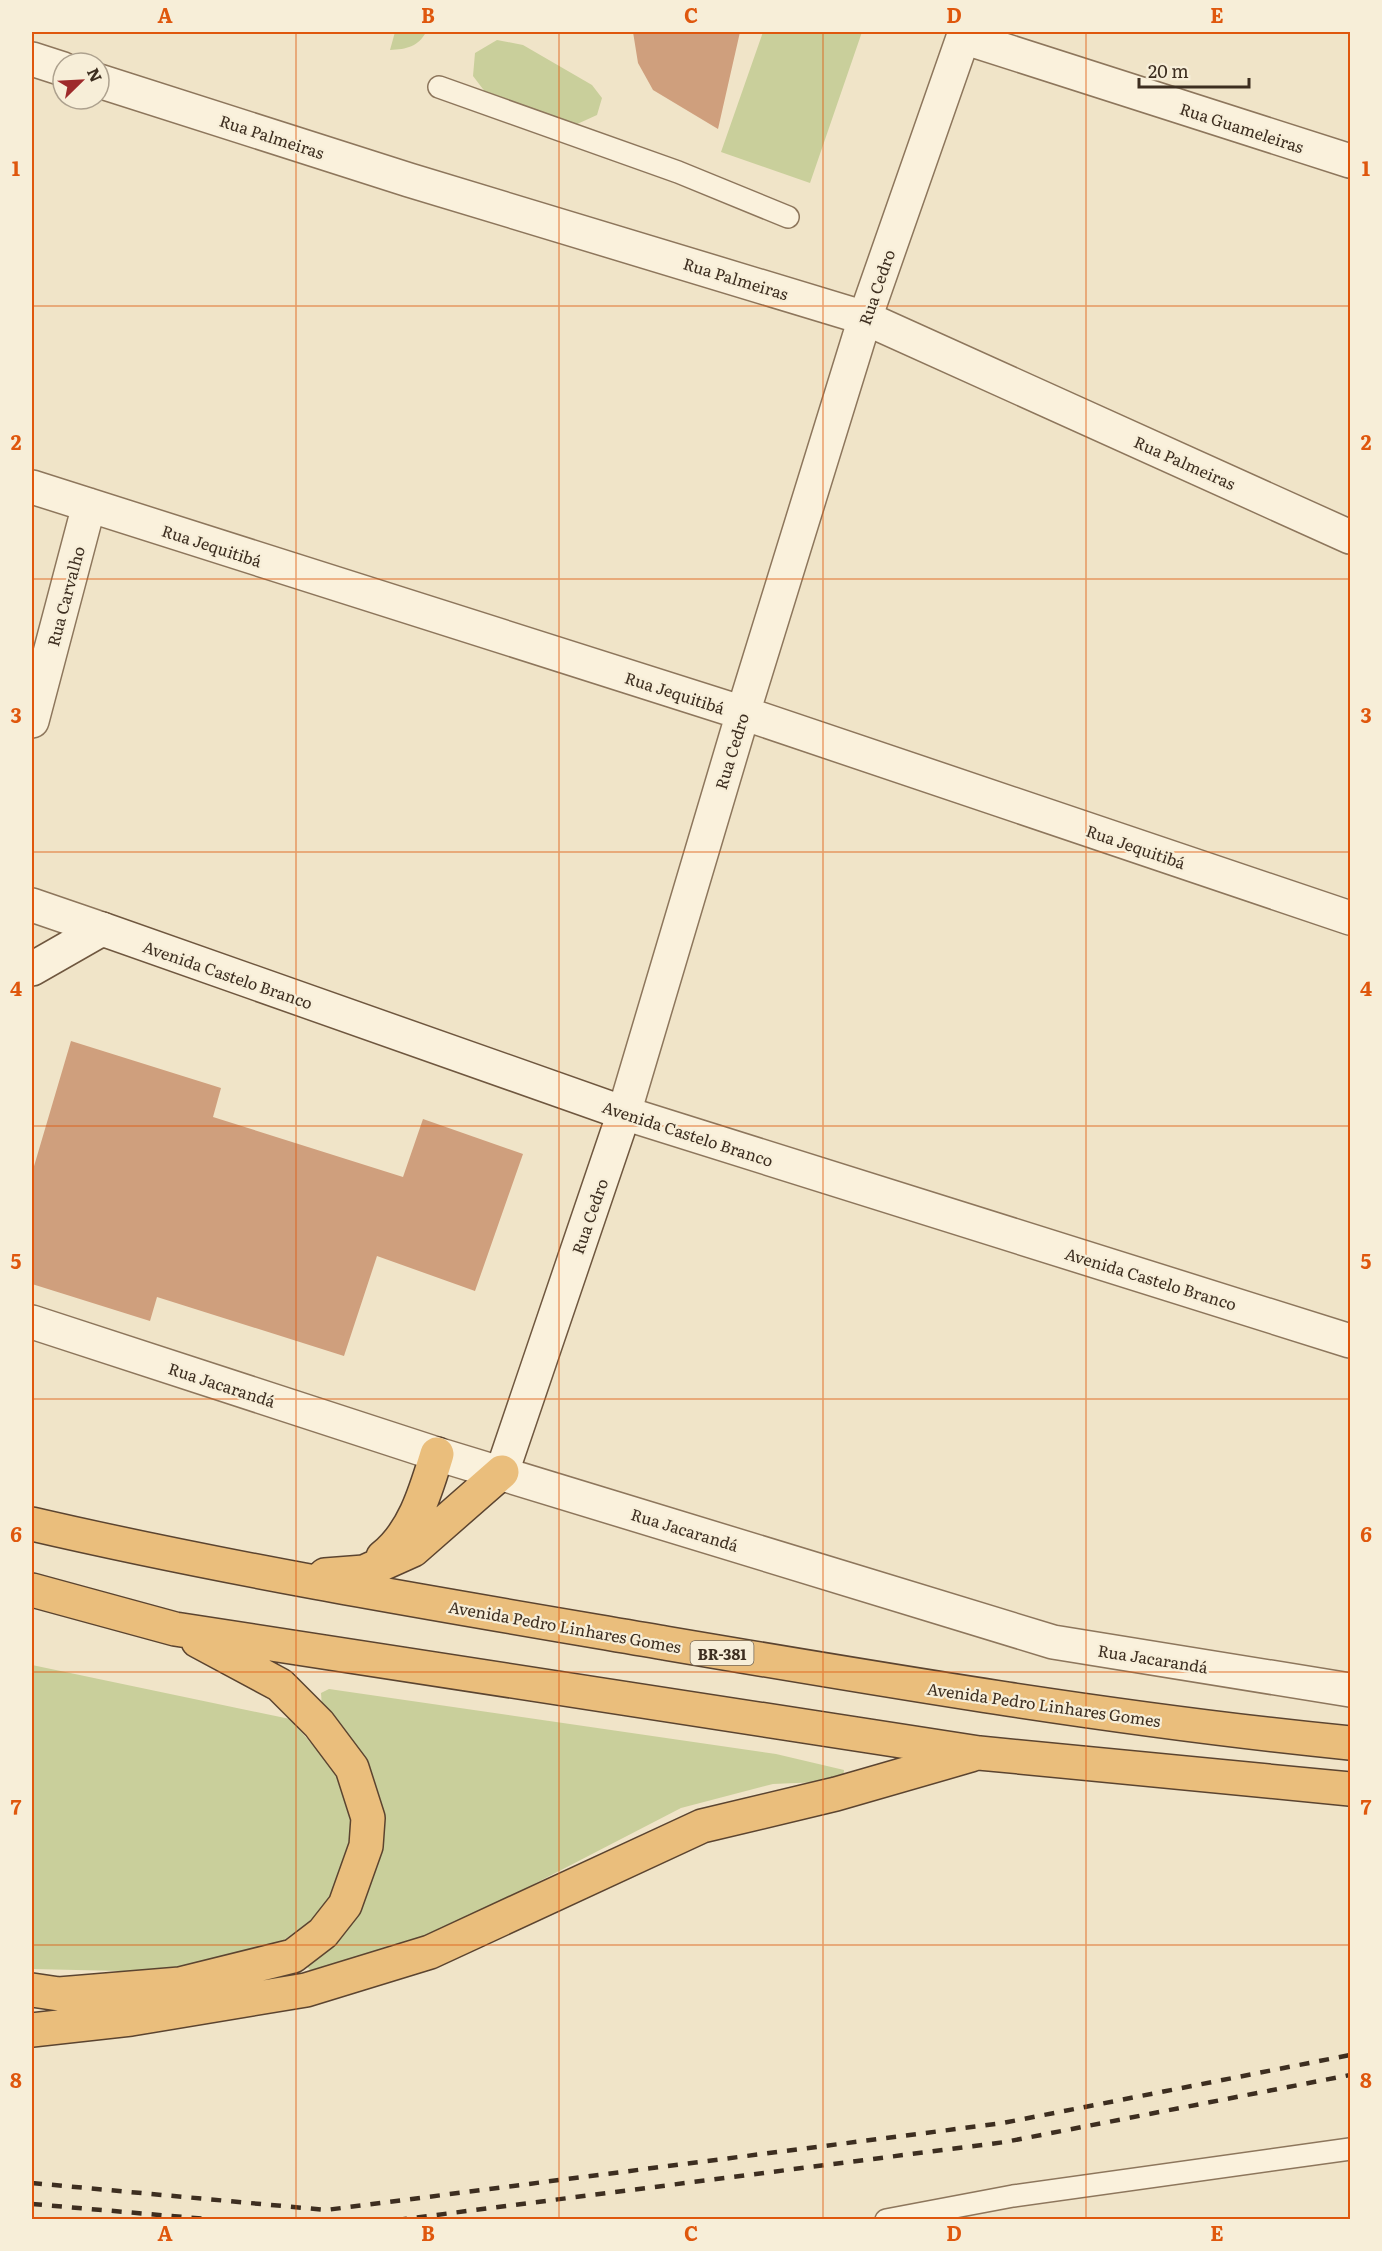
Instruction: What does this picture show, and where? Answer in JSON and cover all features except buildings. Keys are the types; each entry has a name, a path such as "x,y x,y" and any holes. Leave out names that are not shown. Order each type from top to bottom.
{"highway":[{"path":"364,1572 392,1550 422,1503 437,1454"},
{"path":"284,1578 364,1572 413,1550 502,1472"},
{"name":"Avenida Pedro Linhares Gomes","path":"32,1524 284,1578 988,1698 1247,1733 1350,1743"},
{"path":"32,1590 94,1605 175,1629 980,1753 1350,1789"},
{"path":"32,1990 59,1994 180,1984 293,1956 323,1933 345,1905 366,1846 368,1818 352,1768 319,1724 280,1685 175,1629"},
{"path":"32,2030 131,2019 306,1990 430,1952 702,1826 836,1794 980,1753"}],"street":[{"name":"Rua Guameleiras","path":"964,34 1350,161"},
{"name":"Rua Cedro","path":"502,1472 624,1113 743,713 865,318 964,34"},
{"path":"32,59 51,65"},
{"name":"Rua Palmeiras","path":"111,85 409,180 865,318 1350,537"},
{"name":"Rua Jequitibá","path":"32,487 743,713 1350,918"},
{"name":"Rua Carvalho","path":"32,722 89,505"},
{"name":"Avenida Castelo Branco","path":"32,905 624,1113 1350,1341"},
{"path":"32,969 102,929"},
{"name":"Rua Jacarandá","path":"32,1322 437,1454 1053,1642 1350,1690"}],"lane":[{"path":"439,87 678,172 788,217"},
{"path":"886,2220 1013,2196 1350,2150"},
{"path":"968,2220 1013,2196"}],"green space":[{"path":"395,32 426,32 419,41 411,46 390,50"},
{"path":"763,32 862,32 810,183 721,152"},
{"path":"497,40 523,45 592,85 602,98 597,115 575,125 489,97 473,76 475,53"},
{"path":"32,1665 290,1719 336,1772 356,1817 348,1865 327,1909 281,1942 164,1972 32,1969"},
{"path":"329,1689 776,1754 844,1770 843,1781 773,1784 681,1808 459,1923 337,1967 312,1973 306,1965 355,1920 371,1877 322,1707 321,1693"}],"railway":[{"path":"32,2183 326,2210 1003,2123 1350,2055"},
{"path":"397,2220 1005,2142 1350,2075"},
{"path":"32,2204 218,2220"}]}
